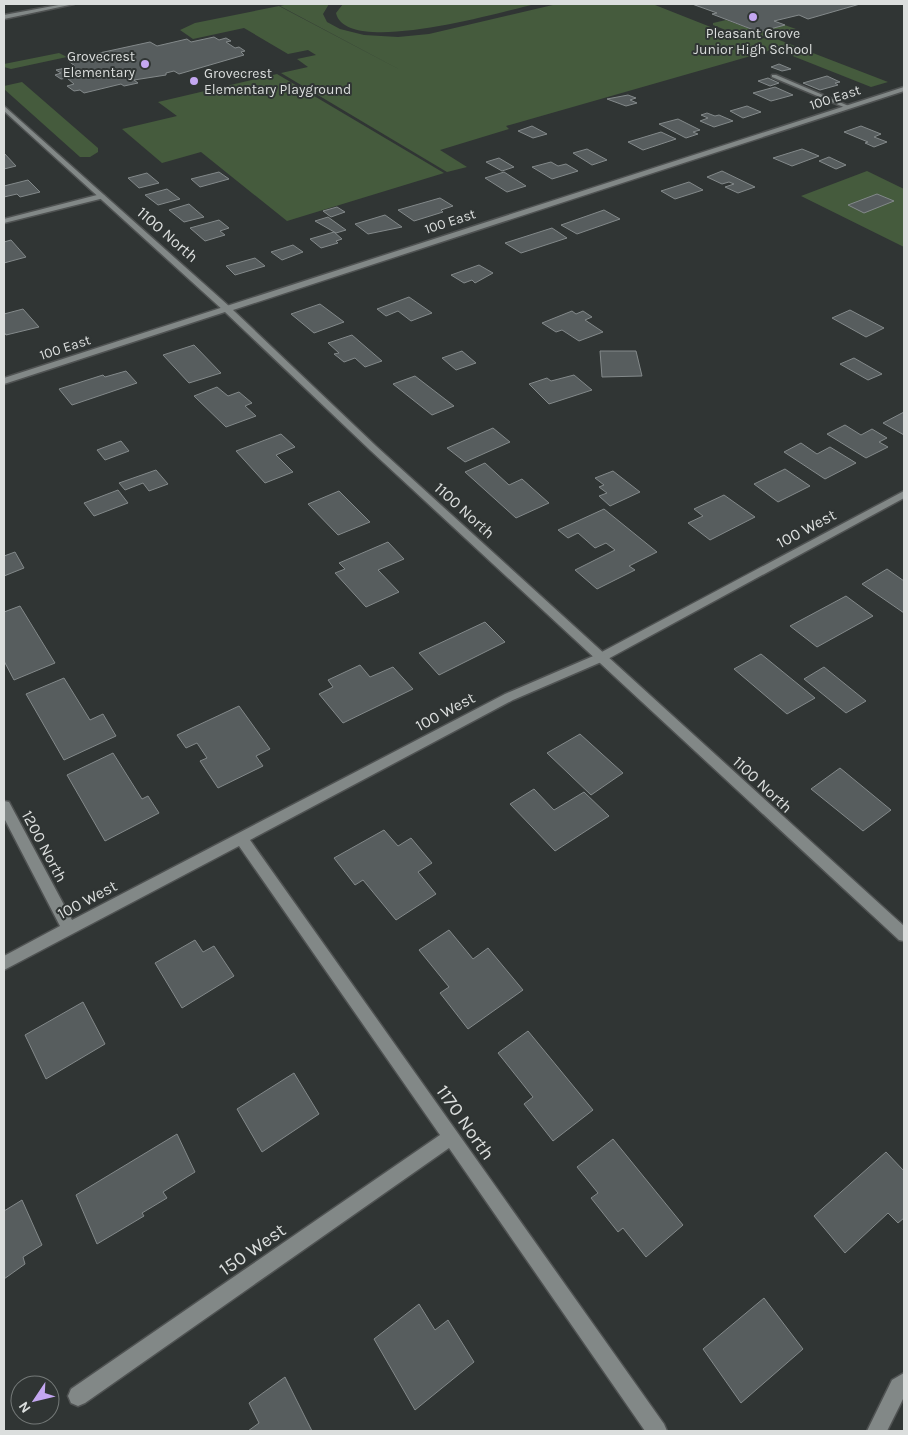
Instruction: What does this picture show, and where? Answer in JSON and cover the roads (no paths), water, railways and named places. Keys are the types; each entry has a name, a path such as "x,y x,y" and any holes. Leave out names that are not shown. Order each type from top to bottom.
{"street":[{"path":"4,18 71,4"},
{"path":"774,76 848,107"},
{"name":"100 East","path":"4,381 832,110 848,107 904,89"},
{"path":"806,90 808,99"},
{"name":"1100 North","path":"4,108 228,309 373,448 904,935"},
{"path":"4,221 101,196"},
{"name":"100 West","path":"4,963 509,697 602,658 904,494"},
{"name":"1200 North","path":"4,806 69,928"},
{"name":"1170 North","path":"241,838 657,1431"},
{"name":"150 West","path":"78,1396 451,1137"},
{"path":"877,1431 899,1387 904,1382"}],"place":[{"name":"Pleasant Grove Junior High School","path":"753,17"},
{"name":"Grovecrest Elementary","path":"145,64"},
{"name":"Grovecrest Elementary Playground","path":"194,81"}]}
